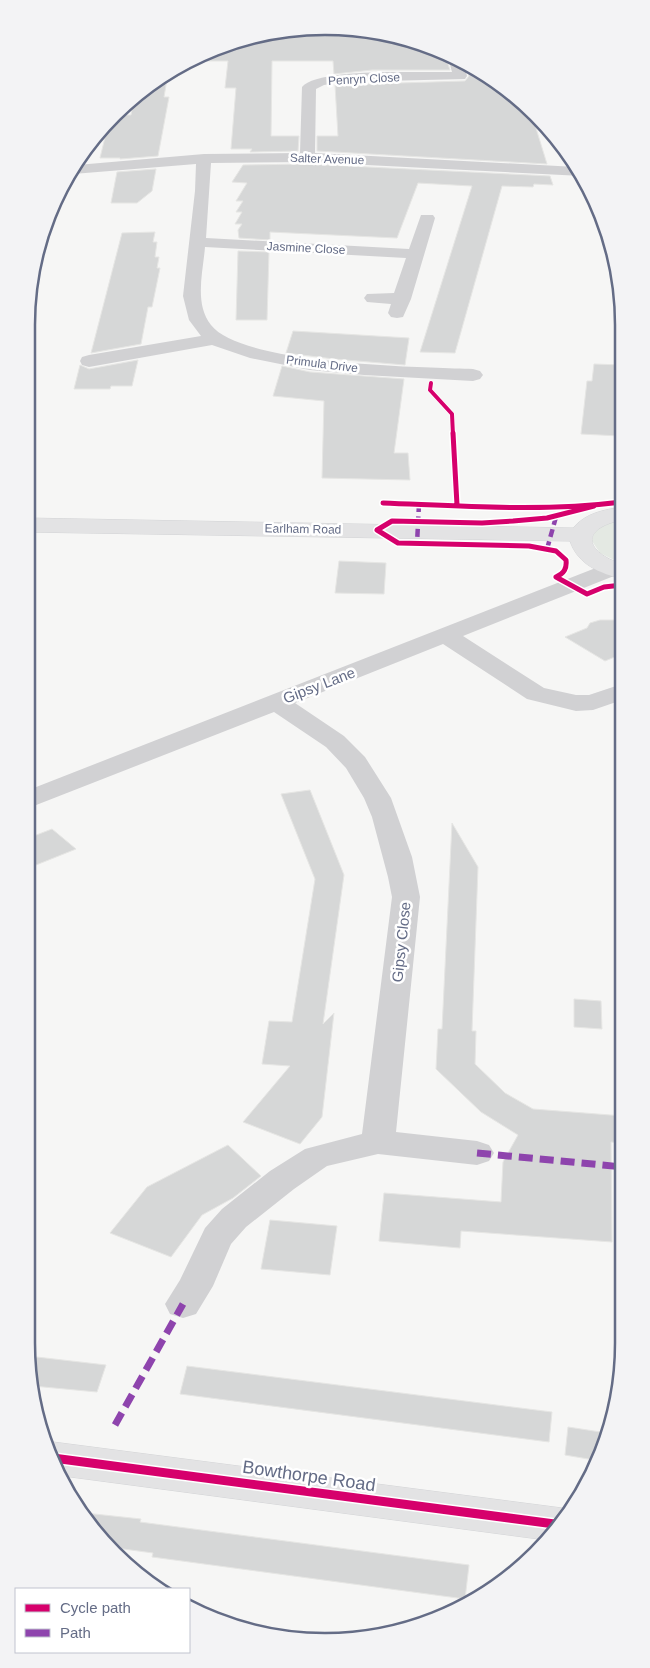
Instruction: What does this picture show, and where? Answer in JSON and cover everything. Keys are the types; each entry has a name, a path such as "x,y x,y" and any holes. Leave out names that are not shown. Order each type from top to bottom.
{"main road":[{"path":"615,515 594,520 585,527 580,535 580,548 591,560 615,571"},
{"name":"Earlham Road","path":"35,525 580,535"},
{"name":"Bowthorpe Road","path":"59,1459 552,1524"}],"street":[{"name":"Penryn Close","path":"307,157 309,87 320,81 342,78 461,81 458,67"},
{"name":"Salter Avenue","path":"81,170 204,159 307,157 571,172"},
{"name":"Primula Drive","path":"204,159 203,191 192,296 195,314 203,329 216,339 247,351 306,363 431,378 473,375"},
{"path":"373,298 399,306 427,218"},
{"name":"Jasmine Close","path":"197,242 416,254"},
{"path":"89,361 216,339"},
{"name":"Gipsy Lane","path":"35,797 445,635 615,571"},
{"path":"445,635 536,694 576,703 593,702 615,694"},
{"name":"Gipsy Close","path":"276,702 342,747 366,777 390,828 400,863 406,897 378,1142"},
{"path":"183,1304 195,1286 217,1236 234,1218 282,1180 317,1157 378,1142 477,1153"}],"shaded area":[{"path":"615,521 615,560 600,553 592,541 596,531"}],"building":[{"path":"325,35 363,37 418,50 447,62 450,70 372,70 334,74 333,61 272,61 271,136 299,136 298,151 250,152 252,149 231,149 236,88 225,88 228,61 207,61 232,50 268,41 287,37"},
{"path":"468,73 502,95 535,126 547,164 317,151 317,136 338,136 335,85 465,81 469,76"},
{"path":"166,82 164,97 169,97 158,156 120,159 100,158 105,136 125,115 131,115 134,107"},
{"path":"307,164 550,176 553,185 534,184 533,187 502,186 455,353 420,352 472,186 418,183 397,238 270,232 270,240 239,238 238,230 242,224 235,224 242,212 236,212 243,201 236,201 247,183 232,182 243,165"},
{"path":"156,169 152,191 137,203 111,203 117,172"},
{"path":"155,232 153,242 157,242 155,257 159,257 157,268 160,268 152,307 148,307 141,344 91,353 122,233"},
{"path":"238,251 269,252 267,320 236,320"},
{"path":"293,331 409,338 405,365 286,353"},
{"path":"138,360 132,386 111,386 110,389 74,389 80,365 89,369"},
{"path":"594,364 615,365 615,436 581,434 587,381 592,381"},
{"path":"282,366 310,372 404,379 394,453 408,453 410,480 322,478 324,401 273,396"},
{"path":"339,561 386,563 384,594 335,593"},
{"path":"600,620 615,620 615,657 605,661 565,637 587,628 590,623"},
{"path":"310,790 344,875 323,1024 334,1013 322,1117 300,1144 243,1122 290,1066 262,1064 269,1021 292,1022 315,879 281,794"},
{"path":"452,823 478,867 472,1031 476,1031 475,1064 505,1093 533,1109 615,1115 615,1142 611,1142 612,1242 461,1231 460,1248 379,1241 384,1193 501,1202 503,1162 518,1135 481,1112 436,1069 438,1029 442,1029"},
{"path":"52,829 76,849 35,865 35,836"},
{"path":"574,999 601,1001 602,1029 574,1027"},
{"path":"228,1145 261,1176 233,1198 202,1215 171,1257 110,1233 147,1187"},
{"path":"270,1220 337,1226 330,1275 261,1269"},
{"path":"36,1357 106,1365 97,1392 38,1386"},
{"path":"187,1366 552,1412 549,1442 180,1394"},
{"path":"568,1427 601,1432 590,1459 565,1455"},
{"path":"91,1514 141,1519 140,1522 469,1565 465,1596 461,1599 152,1557 153,1553 121,1549"}],"marked path":[{"path":"419,504 417,544 421,544"},
{"path":"547,549 556,517"},
{"path":"477,1153 615,1166"},
{"path":"115,1425 183,1304"}],"cycle path":[{"path":"431,383 430,390 452,414 457,505"},
{"path":"383,503 532,509 615,503"},
{"path":"556,577 562,574 566,568 566,560 556,551 529,546 398,543 377,530 392,521 482,523 513,521 547,518 594,506"},
{"path":"556,577 587,594 604,587 615,586"},
{"path":"59,1459 552,1524"}]}
